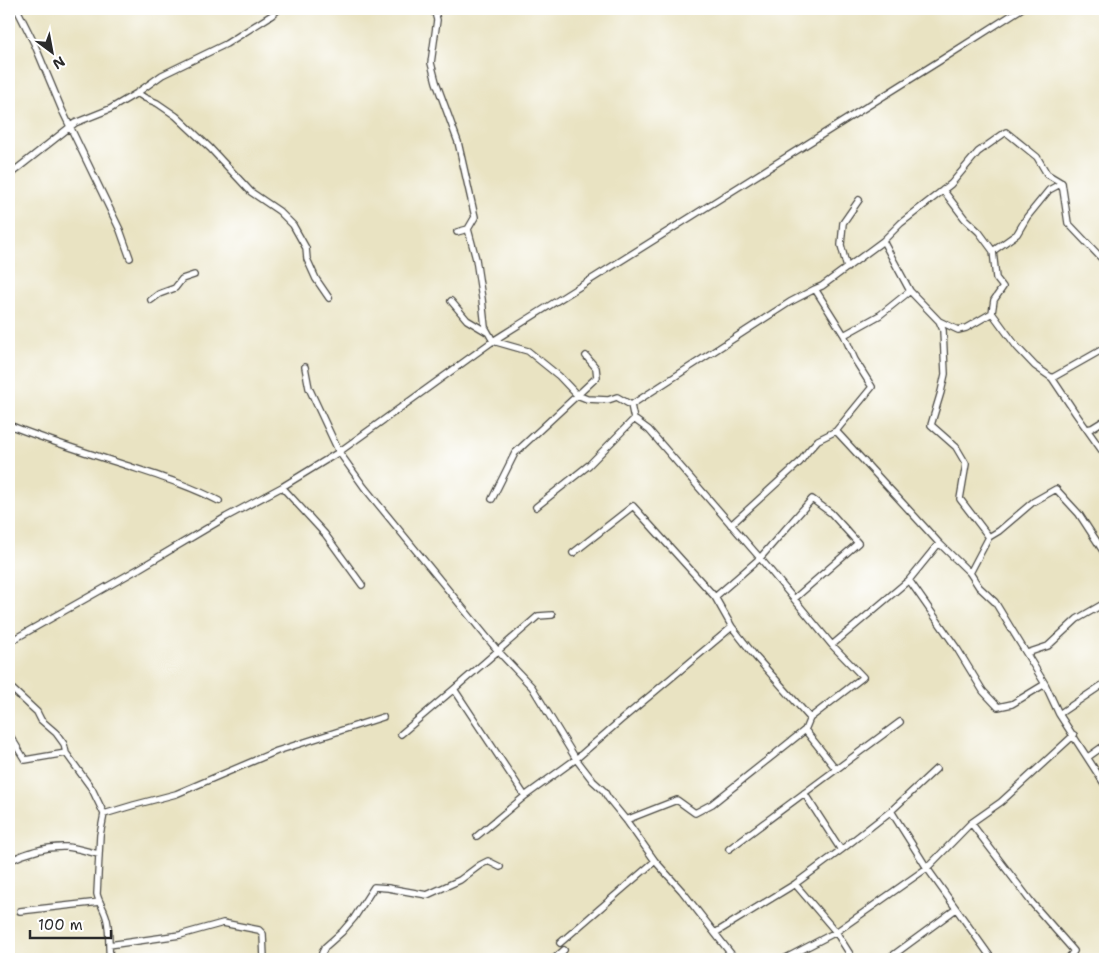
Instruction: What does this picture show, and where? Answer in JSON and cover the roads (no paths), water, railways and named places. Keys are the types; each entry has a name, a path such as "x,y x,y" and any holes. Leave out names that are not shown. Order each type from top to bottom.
{"street":[{"path":"17,9 62,110 120,230 130,258"},
{"path":"9,175 75,123 110,109 162,75 226,44 279,9"},
{"path":"434,9 437,20 431,63 458,142 475,217 468,229 476,259 485,327 493,341 528,351 559,376 577,394 587,399 608,400 617,397 631,405 634,419 649,430 760,558 832,645 863,677 810,718 805,730 712,804 695,812 677,800 626,820"},
{"path":"9,642 226,517 282,487 339,452 493,341 1021,9"},
{"path":"137,93 157,103 176,116 210,148 251,192 279,211 293,225 306,248 307,259 316,279 328,298"},
{"path":"631,405 790,302 822,286 847,268 883,241 901,223 951,184 978,152 1006,132 1036,157 1046,174 1062,183"},
{"path":"993,251 1017,234 1027,217 1049,190 1062,183"},
{"path":"1062,183 1068,223 1105,262"},
{"path":"943,190 993,251 996,278 1002,287 994,300 992,313 1017,347 1035,366 1052,378 1105,455"},
{"path":"847,268 842,245 843,223 859,200"},
{"path":"456,232 468,229"},
{"path":"883,241 910,291 939,321 943,330 945,374 931,425 956,448 966,464 960,499 988,537"},
{"path":"151,300 159,294 176,288 182,279 194,276"},
{"path":"730,525 800,462 818,440 836,431 872,388 855,360 844,335 815,289"},
{"path":"844,335 880,316 910,291"},
{"path":"452,301 467,320 489,333"},
{"path":"939,321 958,330 966,328 992,313"},
{"path":"1052,378 1105,348"},
{"path":"492,499 515,453 597,377 596,368 586,356"},
{"path":"305,367 309,388 339,452 364,487 498,651 532,687 576,759 593,781 604,791 656,861 735,959"},
{"path":"536,507 589,465 634,419"},
{"path":"1086,429 1092,428 1105,420"},
{"path":"9,425 48,441 160,476 202,492 219,501"},
{"path":"836,431 939,543 970,573 979,587 995,602 1045,684 1060,714 1105,785"},
{"path":"282,487 326,534 362,585"},
{"path":"970,573 988,537 1033,502 1056,489 1079,514 1105,554"},
{"path":"715,597 760,558 812,499 831,513 858,543 794,599"},
{"path":"573,553 633,506 715,597 732,627 754,656 810,718"},
{"path":"832,645 909,580 939,543"},
{"path":"909,580 958,650 983,691 998,707 1012,704 1045,684"},
{"path":"1027,653 1048,646 1077,619 1105,603"},
{"path":"401,734 538,616 552,615"},
{"path":"477,836 525,796 576,759 732,627"},
{"path":"1060,714 1105,683"},
{"path":"9,686 56,733 64,744 66,753 92,790 104,814 100,835 97,894 103,906 107,922 110,959"},
{"path":"454,690 525,796"},
{"path":"104,814 134,804 176,794 277,751 383,717"},
{"path":"729,849 900,722"},
{"path":"805,730 836,769"},
{"path":"9,734 25,760 66,753"},
{"path":"784,959 836,932 927,868 971,823 1001,802 1074,735"},
{"path":"1088,757 1105,745"},
{"path":"715,933 795,884 842,850 891,811 936,769"},
{"path":"804,793 842,850"},
{"path":"891,811 927,868 992,959"},
{"path":"971,823 1032,903 1074,951 1068,959"},
{"path":"9,861 38,849 54,847 67,847 99,854"},
{"path":"321,959 325,947 335,940 354,918 374,886 427,895 460,880 488,861 500,867"},
{"path":"560,943 656,861"},
{"path":"795,884 836,932 853,959"},
{"path":"20,911 100,902"},
{"path":"888,959 956,909"},
{"path":"109,946 180,935 223,923 261,932 263,934 264,959"},
{"path":"554,959 564,950"}]}
